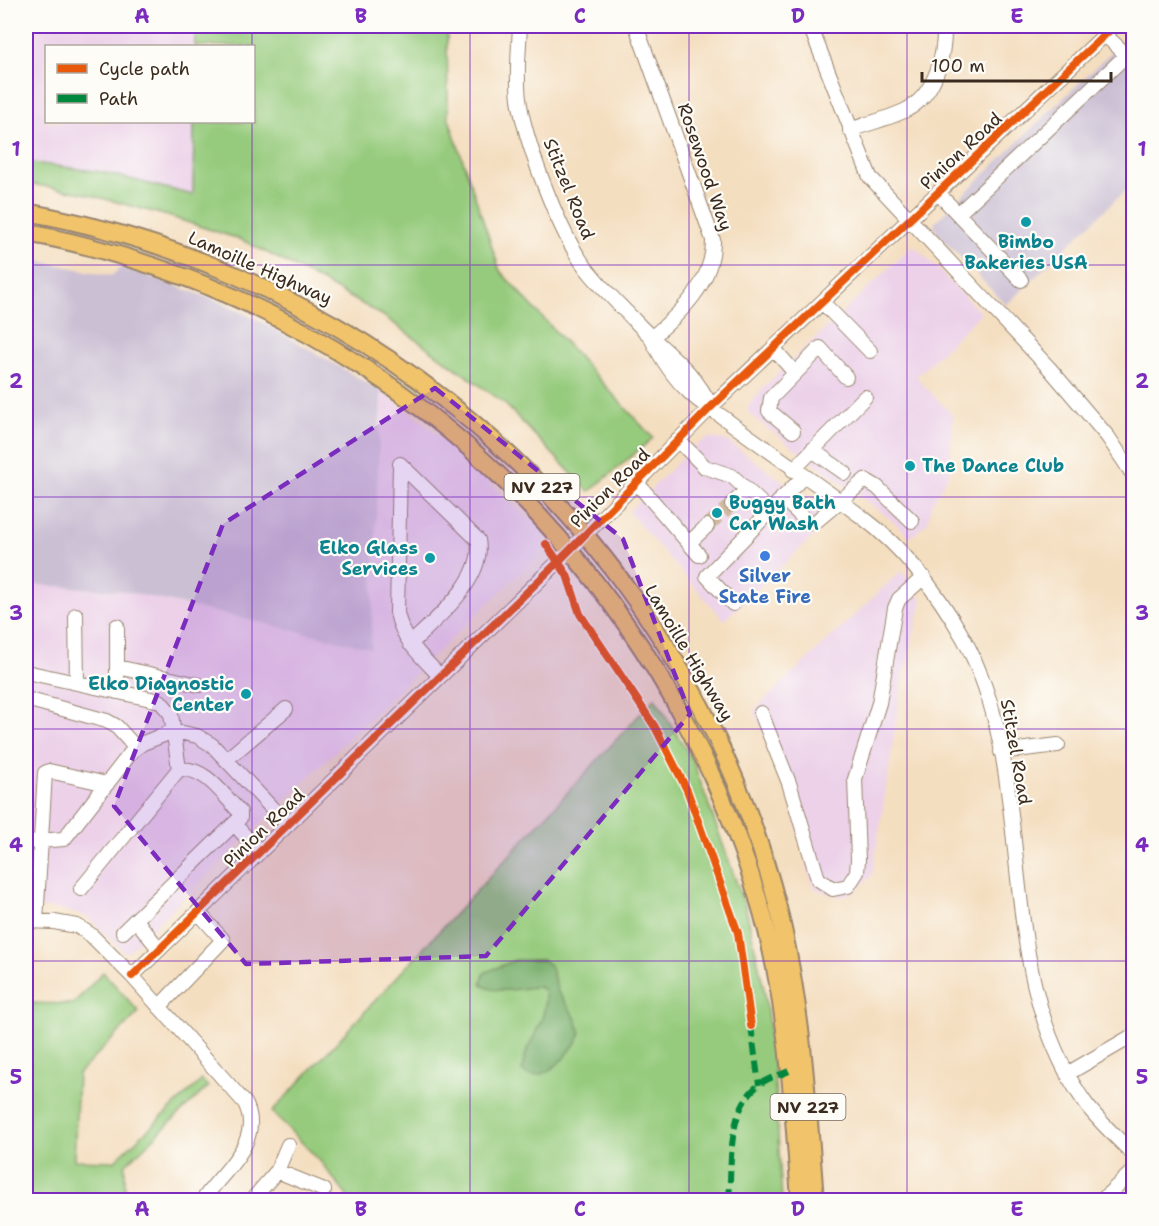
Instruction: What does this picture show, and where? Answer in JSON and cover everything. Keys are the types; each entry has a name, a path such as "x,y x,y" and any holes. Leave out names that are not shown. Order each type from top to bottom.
{"main road":[{"name":"Lamoille Highway","path":"26,212 148,241 229,271 327,319 415,376 473,420 533,476 629,590 690,684 723,749 757,840 780,917 793,974 815,1200"},
{"name":"Lamoille Highway","path":"26,233 122,256 186,277 231,295 343,353 463,440 570,549 623,617 686,720 737,836 762,912 783,1013 800,1200"}],"street":[{"name":"Stitzel Road","path":"520,26 519,97 524,123 554,208 581,262 651,338 665,365 689,393 838,501 897,547 924,577 976,663 997,722 1031,976 1048,1030 1067,1074 1086,1105 1134,1155"},
{"name":"Rosewood Way","path":"636,26 713,240 714,256 709,271 694,295 670,322 651,338"},
{"path":"810,26 870,177 1050,369 1108,437 1134,476"},
{"path":"850,130 908,109 921,98 939,66 944,47 944,26"},
{"path":"958,214 1131,55 1109,30"},
{"name":"Pinion Road","path":"132,976 584,536 711,407 1109,30"},
{"path":"938,193 1021,280"},
{"path":"823,303 870,351"},
{"path":"793,431 769,411 768,404 795,373 820,348 846,376"},
{"path":"774,349 795,373"},
{"path":"733,604 707,576 782,498 812,450 865,397"},
{"path":"678,440 705,467 732,476 760,502"},
{"path":"812,450 845,473"},
{"path":"410,644 439,617 470,579 480,549 478,540 400,465 397,613 401,630 410,644 440,676"},
{"path":"782,498 810,523 817,521 862,481 870,481 912,521"},
{"path":"636,483 699,555"},
{"path":"732,504 747,490"},
{"path":"689,543 707,526"},
{"path":"761,713 789,783 818,879 833,889 849,886 857,872 858,860 857,766 879,703 895,608 898,599 924,577"},
{"path":"76,615 77,683"},
{"path":"117,627 117,692"},
{"path":"117,667 199,685"},
{"path":"26,672 160,701 171,714 179,769 81,889"},
{"path":"26,699 107,721 116,726 136,748"},
{"path":"226,760 286,709"},
{"path":"26,842 59,841 68,837 136,748 174,731 197,736 226,760 288,825"},
{"path":"1001,752 1058,745"},
{"path":"123,932 235,825 240,812 203,774 194,769 179,769"},
{"path":"107,784 49,771 45,773 42,842 32,881 31,921 77,926 91,934 132,976 245,1103 249,1111 245,1142 236,1161 203,1200"},
{"path":"235,825 260,852"},
{"path":"159,1007 223,940 198,912"},
{"path":"136,920 159,950"},
{"path":"1067,1074 1134,1035"},
{"path":"252,1200 277,1171 288,1145"},
{"path":"1102,1200 1134,1170"},
{"path":"277,1171 324,1190"}],"highlighted area":[{"path":"435,388 623,539 690,714 486,956 246,964 114,806 223,524"}],"shaded area":[{"path":"26,26 195,26 195,45 45,45 45,123 194,123 194,195 102,172 26,162"},
{"path":"1133,31 1133,183 1006,305 936,232 934,223"},
{"path":"911,247 918,249 981,313 916,377 953,416 949,474 931,505 928,522 911,537 884,514 755,419 748,413 748,406 763,388"},
{"path":"26,258 111,276 122,267 213,299 258,320 381,391 371,648 124,591 26,584"},
{"path":"381,391 422,421 544,533 545,543 540,553 128,952 124,952 86,916 51,908 26,908 26,584 124,591 371,648"},
{"path":"708,438 726,440 833,518 724,620 628,512 692,448"},
{"path":"901,571 922,600 903,679 872,876 852,893 841,897 815,889 791,803 754,710"}],"green space":[{"path":"195,26 447,26 448,116 500,271 653,438 589,492 504,403 382,315 301,270 242,240 168,216 83,193 26,183 26,162 102,172 193,195 194,123 255,123 255,45 195,45"},
{"path":"655,698 693,761 746,909 764,989 773,1053 782,1200 345,1200 347,1196 320,1161 272,1112"},
{"path":"515,960 543,960 550,965 558,992 575,1017 581,1033 557,1065 539,1075 530,1075 522,1071 527,1050 544,1012 544,990 539,987 493,990 481,984 484,973"},
{"path":"103,972 139,1012 78,1074 74,1160 114,1161 202,1080 208,1087 125,1165 125,1200 26,1200 26,1003 73,1004"}],"tunnel":[{"path":"707,526 732,504"}],"marked path":[{"path":"751,1026 759,1085"},
{"path":"729,1200 733,1136 742,1105 751,1092 763,1082 789,1071"}],"cycle path":[{"path":"132,976 558,562 711,407 1114,26"},
{"path":"546,544 567,575 580,614 655,727 687,790 738,933 751,1026"}],"place":[{"name":"Bimbo Bakeries USA","path":"1026,222"},
{"name":"The Dance Club","path":"910,466"},
{"name":"Buggy Bath Car Wash","path":"717,513"},
{"name":"Silver State Fire","path":"765,556"},
{"name":"Elko Glass Services","path":"430,558"},
{"name":"Elko Diagnostic Center","path":"246,694"}]}
